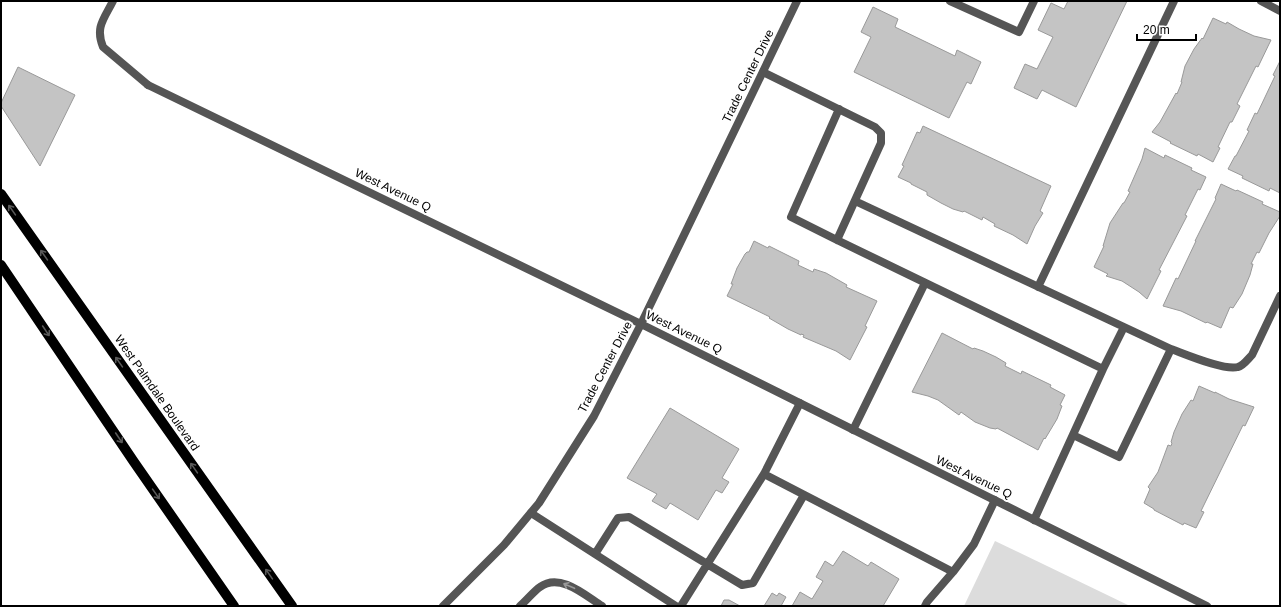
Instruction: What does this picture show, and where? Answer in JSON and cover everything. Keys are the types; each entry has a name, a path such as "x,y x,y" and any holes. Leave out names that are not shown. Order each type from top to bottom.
{"main road":[{"name":"West Palmdale Boulevard","path":"1,194 292,606"},
{"path":"1,265 234,606"}],"street":[{"name":"West Avenue Q","path":"113,1 100,28 100,38 103,47 148,85 641,324 1207,606"},
{"name":"Trade Center Drive","path":"443,606 504,545 539,503 594,416 641,324 797,1"},
{"path":"950,1 1019,32 1034,1"},
{"path":"1038,287 1174,1"},
{"path":"1261,1 1280,11"},
{"path":"763,72 875,127 881,133 881,143 837,240"},
{"path":"839,109 790,217 1103,369"},
{"path":"855,201 1171,349 1227,367 1238,367 1247,361 1252,355 1280,296"},
{"path":"853,430 926,283"},
{"path":"1034,520 1103,369 1124,327"},
{"path":"1073,435 1119,457 1171,349"},
{"path":"681,606 764,474 800,403"},
{"path":"764,474 953,572"},
{"path":"595,554 618,518 630,517 742,585 753,583 804,495"},
{"path":"925,606 974,544 995,500"},
{"path":"531,513 676,606"},
{"path":"520,606 542,586 555,581 570,586 602,606"}],"shaded area":[{"path":"995,541 1130,606 964,606"}],"building":[{"path":"1068,1 1127,1 1076,107 1042,90 1037,99 1014,88 1025,64 1037,69 1053,37 1038,30 1051,3 1064,9"},
{"path":"873,7 898,19 895,27 955,56 957,50 981,62 971,84 967,82 949,118 854,72 871,37 861,32"},
{"path":"1213,18 1226,24 1227,22 1254,36 1271,40 1237,104 1240,106 1232,122 1230,122 1218,147 1220,148 1213,162 1198,154 1197,156 1170,143 1171,142 1152,132 1160,122 1176,93 1177,94 1182,82 1185,66 1194,49 1202,38 1203,39"},
{"path":"1280,61 1280,193 1270,188 1269,191 1242,178 1243,176 1228,169 1249,131 1247,130 1255,113 1257,114 1275,76 1273,75"},
{"path":"18,67 75,95 40,166 1,106"},
{"path":"923,126 1051,186 1040,211 1043,213 1027,244 994,226 995,224 983,217 982,220 964,211 953,209 927,195 927,192 898,177 904,166 902,165 917,132 920,133"},
{"path":"1145,148 1164,158 1165,155 1192,168 1191,170 1206,177 1185,215 1187,216 1159,270 1161,271 1147,299 1122,281 1106,276 1108,274 1094,267 1104,246 1110,223 1130,192 1128,191 1142,159"},
{"path":"1221,184 1263,202 1262,204 1280,212 1280,216 1259,253 1257,252 1251,264 1253,264 1250,275 1242,294 1233,308 1230,307 1221,328 1207,322 1206,323 1181,311 1163,306 1176,278 1178,279 1216,199 1215,198"},
{"path":"754,241 768,248 769,246 799,261 798,265 813,272 814,269 826,273 847,285 846,287 877,301 865,326 867,327 850,360 836,351 803,337 804,335 788,329 769,318 770,317 727,296 733,284 731,284 737,268 745,254 749,252"},
{"path":"942,333 973,349 983,351 996,357 1006,363 1005,366 1021,374 1022,371 1051,385 1050,387 1065,395 1060,405 1062,406 1057,419 1038,450 997,428 990,428 975,422 961,412 959,415 938,400 912,392"},
{"path":"1199,386 1229,399 1254,407 1245,426 1243,425 1201,511 1204,512 1196,528 1184,523 1183,525 1144,503 1150,489 1148,487 1158,472 1168,445 1171,446 1174,432 1182,414 1191,400 1193,401"},
{"path":"670,408 739,449 722,478 729,482 722,493 716,490 698,520 670,503 666,509 652,501 657,494 627,478"},
{"path":"843,551 868,566 871,562 899,579 883,606 792,606 800,592 812,599 823,581 816,577 825,561 833,566"},
{"path":"772,593 777,596 779,593 786,597 781,606 764,606"},
{"path":"724,600 729,600 740,606 721,606"}]}
